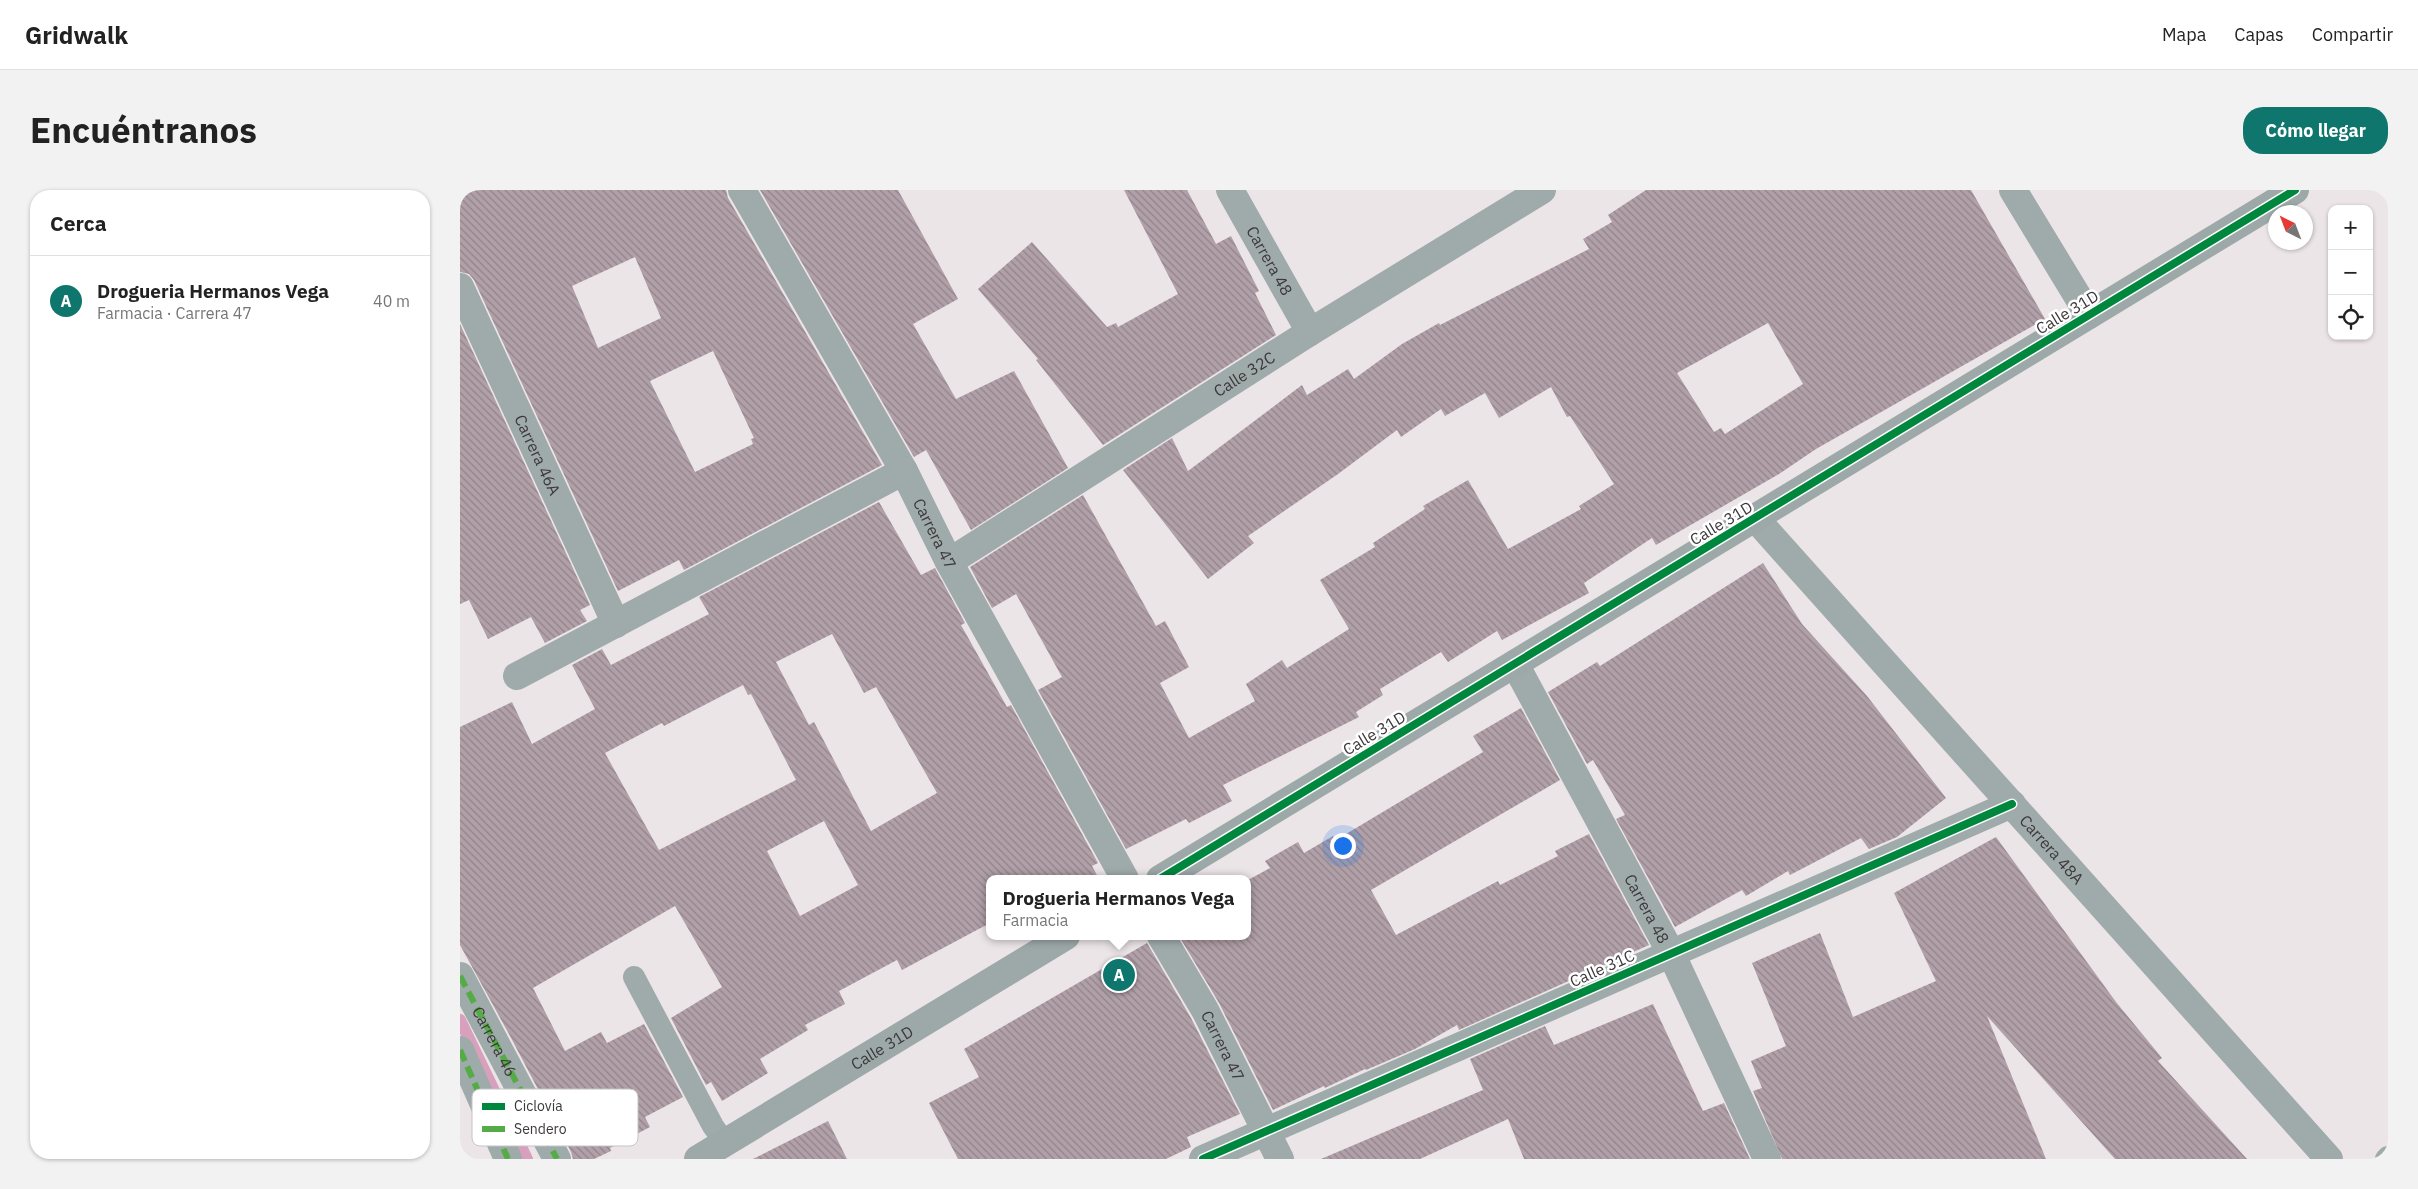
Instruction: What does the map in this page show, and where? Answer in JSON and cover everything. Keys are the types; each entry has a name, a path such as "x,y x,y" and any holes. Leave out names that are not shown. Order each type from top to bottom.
{"street":[{"name":"Carrera 47","path":"742,190 904,471 949,562 1123,875"},
{"name":"Carrera 48","path":"1230,190 1310,332"},
{"name":"Calle 32C","path":"949,562 1310,332 1542,190"},
{"path":"2013,190 2089,315"},
{"name":"Calle 31D","path":"1167,875 2295,190"},
{"name":"Carrera 46A","path":"460,287 616,624"},
{"path":"517,676 904,471"},
{"name":"Carrera 48A","path":"1755,518 2329,1159"},
{"name":"Carrera 48","path":"1515,664 1671,953 1767,1159"},
{"name":"Calle 31C","path":"1203,1159 2012,804"},
{"name":"Calle 31D","path":"698,1159 1059,940"},
{"name":"Carrera 47","path":"1163,940 1206,1010 1280,1159"},
{"name":"Carrera 46","path":"460,976 520,1089"},
{"path":"460,1050 477,1089"},
{"path":"502,1146 508,1159"},
{"name":"Carrera 46","path":"550,1146 557,1159"}],"lane":[{"path":"634,977 725,1143"}],"building":[{"path":"460,190 726,190 728,198 882,465 684,570 679,560 618,591 474,280 469,274 460,272","holes":["635,257 661,318 598,348 572,286","713,351 754,438 751,439 753,444 695,472 650,381"]},
{"path":"760,190 898,190 958,299 913,324 956,399 1014,371 1068,468 971,530 926,450 914,457"},
{"path":"1124,190 1187,190 1216,244 1231,236 1259,291 1255,293 1276,335 1103,445 1036,360 1038,359 978,289 1032,242 1107,327 1116,323 1118,327 1178,294"},
{"path":"1646,190 1971,190 2045,319 1816,449 1779,474 1656,545 1652,538 1584,583 1589,593 1502,640 1497,631 1448,662 1441,652 1380,689 1383,695 1356,712 1359,717 1223,785 1232,801 1189,823 1186,819 1126,849 1038,690 1062,677 1016,594 992,608 970,567 1083,495 1156,626 1165,621 1189,667 1160,683 1189,738 1255,701 1246,684 1282,660 1287,668 1349,629 1320,580 1375,547 1373,543 1425,509 1423,506 1468,480 1508,549 1581,509 1579,506 1614,484 1570,416 1567,417 1551,387 1499,418 1485,393 1445,416 1441,409 1401,437 1397,430 1338,474 1248,536 1254,543 1208,579 1123,470 1172,438 1188,471 1302,385 1307,395 1348,369 1354,379 1402,344 1439,323 1440,325 1589,249 1583,239 1612,222 1608,215","holes":["1768,323 1803,384 1725,434 1721,428 1714,432 1677,373"]},
{"path":"460,324 590,605 580,610 587,621 545,643 531,617 488,639 469,600 460,604"},
{"path":"879,502 921,575 935,568 965,623 961,625 1007,707 1011,705 1098,863 1092,866 1097,875 986,875 986,925 902,970 897,960 839,991 845,1004 805,1025 808,1030 760,1059 768,1073 722,1101 711,1082 706,1085 671,1018 722,987 675,906 533,988 565,1051 601,1032 607,1043 644,1024 683,1097 645,1117 650,1127 638,1133 638,1089 538,1089 460,945 460,727 512,702 532,744 595,709 572,665 602,649 611,665 709,614 699,597","holes":["832,634 864,693 876,687 937,793 871,831 814,722 809,725 776,662","743,685 748,695 751,694 796,780 659,850 605,753 662,723 664,726","824,821 858,885 800,916 767,851"]},
{"path":"1763,563 1802,624 1867,696 1946,798 1897,837 1869,849 1861,838 1790,875 1788,871 1746,896 1742,890 1675,927 1616,819 1625,815 1593,760 1587,764 1548,692 1597,662 1600,666"},
{"path":"1521,708 1560,780 1371,890 1396,935 1498,881 1500,885 1558,856 1555,851 1589,834 1649,945 1459,1030 1457,1025 1415,1049 1365,1069 1325,1088 1324,1086 1273,1110 1219,1003 1181,940 1251,940 1251,878 1270,868 1265,861 1298,842 1304,853 1333,836 1336,840 1483,752 1473,736"},
{"path":"1996,837 2116,1002 2162,1058 2158,1061 2247,1159 2115,1159 1987,1016 2046,1159 1782,1159 1753,1091 1762,1088 1751,1061 1786,1046 1752,963 1820,933 1853,1017 1936,981 1894,893"},
{"path":"1147,943 1191,1018 1240,1114 1187,1137 1191,1147 1166,1159 958,1159 929,1103 979,1077 964,1049"},
{"path":"1653,1004 1703,1111 1724,1103 1750,1159 1524,1159 1508,1119 1420,1159 1321,1159 1483,1090 1470,1059 1545,1026 1554,1045"},
{"path":"828,1121 847,1159 753,1159"},
{"path":"568,1146 614,1146 610,1148 611,1151 594,1159 573,1159"}],"waterway":[{"path":"460,1020 493,1089"},
{"path":"521,1146 527,1159"}],"marked path":[{"path":"460,976 520,1089"},
{"path":"460,1050 477,1089"},
{"path":"502,1146 508,1159"},
{"path":"550,1146 557,1159"}],"cycle path":[{"path":"1167,875 2295,190"},
{"path":"1203,1159 2012,804"}],"place":[{"name":"Drogueria Hermanos Vega","path":"1119,975"}]}
